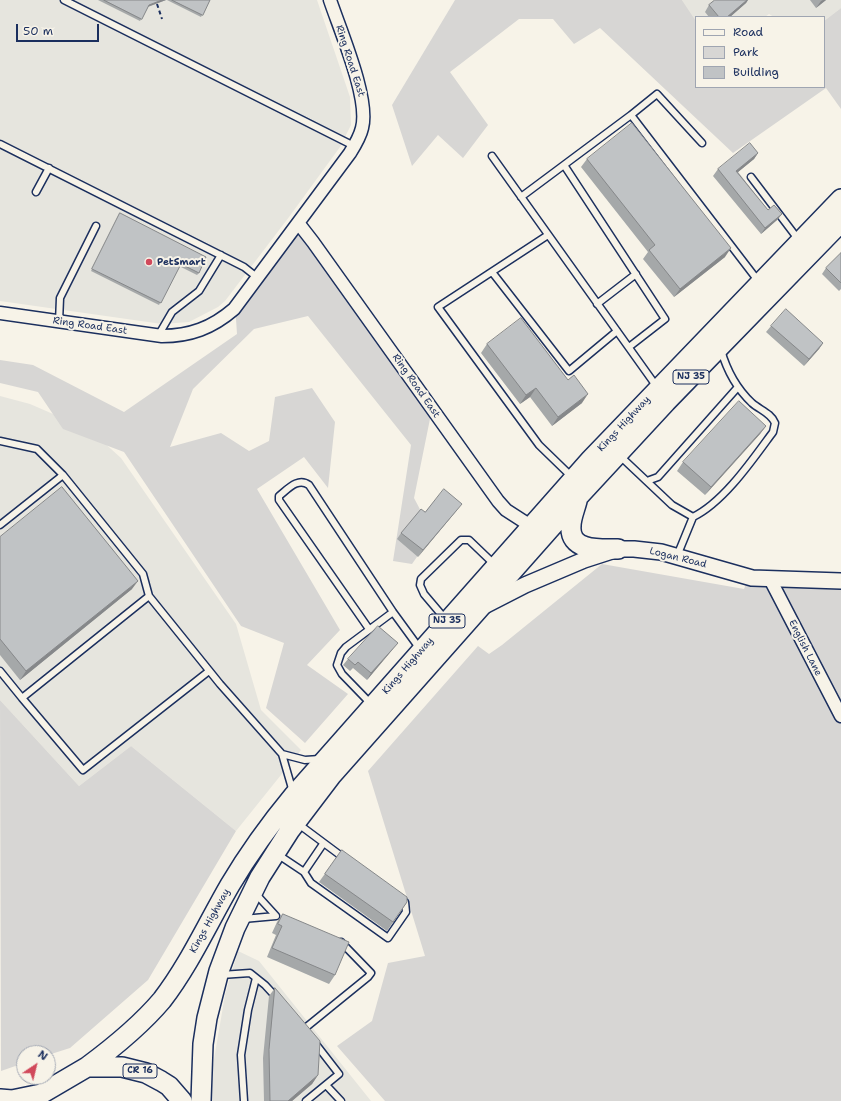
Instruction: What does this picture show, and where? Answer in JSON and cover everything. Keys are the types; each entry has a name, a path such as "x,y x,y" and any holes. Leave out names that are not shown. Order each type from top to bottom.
{"main road":[{"name":"Kings Highway","path":"201,1101 203,1044 207,1018 227,947 254,891 296,822 331,776 478,610 538,531 574,479 658,388 841,199"},
{"name":"Kings Highway","path":"87,1067 134,1029 162,999 184,968 231,884 263,833 294,795 421,650 496,566 578,497 841,222"},
{"path":"578,497 570,526 574,540 585,547 618,549"},
{"name":"NJ 35","path":"39,1098 87,1067"},
{"name":"CR 16","path":"87,1067 122,1068 146,1073 169,1086 182,1101"},
{"path":"0,1099 12,1100 39,1098"}],"street":[{"name":"Ring Road East","path":"0,313 158,336 188,334 212,325 234,309 299,224 354,146 363,127 363,102 330,0"},
{"name":"Ring Road East","path":"299,224 314,242 498,501 506,510 538,531"},
{"name":"Logan Road","path":"478,610 525,585 584,560 618,549 634,549 677,556 752,578 841,581"},
{"name":"English Lane","path":"770,579 841,716"}],"lane":[{"path":"64,0 354,146"},
{"path":"521,197 657,94 702,143"},
{"path":"631,114 760,283"},
{"path":"0,144 221,255 244,267 258,278"},
{"path":"492,156 658,388"},
{"path":"564,165 665,319 629,347"},
{"path":"36,192 49,168"},
{"path":"751,177 800,242"},
{"path":"59,322 60,298 96,226"},
{"path":"548,235 438,307 539,445 574,479"},
{"path":"158,336 172,312 199,290 221,255"},
{"path":"492,272 569,371 617,331"},
{"path":"598,304 636,274"},
{"path":"677,556 693,517 701,513 728,488 773,432 776,423 773,418 753,403 738,387 726,368 720,347"},
{"path":"647,481 658,477 738,387"},
{"path":"0,441 37,449 63,475 142,574 149,596 209,671 282,754 294,795"},
{"path":"618,454 672,504 693,517"},
{"path":"0,525 63,475"},
{"path":"369,629 279,500 279,496 299,481 304,481 309,485 393,612 421,650"},
{"path":"447,621 424,594 420,585 421,579 461,540 469,540 496,566"},
{"path":"22,698 149,596"},
{"path":"373,706 342,674 337,664 346,647 393,612"},
{"path":"0,671 83,770 209,671"},
{"path":"282,754 305,760 326,759"},
{"path":"296,822 323,844 349,862"},
{"path":"304,872 323,844"},
{"path":"276,853 304,872 311,883 388,938 406,912 406,902 393,893"},
{"path":"254,891 276,916 283,919"},
{"path":"240,919 276,916"},
{"path":"304,1029 371,973 342,942 335,940"},
{"path":"218,975 250,973 265,985 280,1001"},
{"path":"244,1101 241,1055 248,1010 256,978"},
{"path":"299,1024 339,1074 306,1101"},
{"path":"326,1085 341,1101"}],"path":[{"path":"157,4 162,19"}],"shaded area":[{"path":"0,0 317,0 350,97 351,125 340,147 289,217 225,301 218,307 189,322 162,324 0,301"},
{"path":"682,0 841,0 841,8 825,20 825,16 772,16 769,14 766,16 695,16 695,20"},
{"path":"0,396 30,404 90,430 121,458 236,624 261,710 301,750 236,831 131,746 79,786 0,700"},
{"path":"238,951 259,961 371,1101 212,1101 212,1071 225,995"}],"green space":[{"path":"455,0 682,0 695,20 695,88 825,88 825,20 841,8 841,109 826,88 733,153 600,28 574,44 553,19 519,19 450,72 488,125 463,158 438,135 412,166 392,105"},
{"path":"298,221 432,409 414,498 433,534 412,564 393,561 411,445 308,316 254,329 193,389 170,447 221,433 249,451 269,441 275,397 312,388 335,422 328,488 304,457 257,489 340,630 307,665 348,694 305,743 266,708 284,643 241,626 124,452 63,429 38,392 0,383 0,360 33,365 124,412 237,334 235,304"},
{"path":"602,564 744,589 749,577 841,582 841,1101 385,1101 337,1046 372,1021 388,963 425,956 368,771 478,646 489,654"},
{"path":"0,700 79,786 131,746 236,831 148,980 70,1048 56,1052 56,1045 16,1045 16,1066 1,1071"}],"building":[{"path":"104,0 162,0 149,5 142,19"},
{"path":"172,0 210,0 203,15"},
{"path":"715,0 747,0 728,16 718,16 709,5"},
{"path":"632,123 731,248 680,289 649,250 655,245 587,159"},
{"path":"750,143 758,153 736,171 768,210 774,205 782,214 765,228 718,169"},
{"name":"PetSmart","path":"120,213 206,257 199,273 181,264 161,303 92,269"},
{"path":"841,253 841,283 826,268"},
{"path":"786,309 823,343 809,359 771,326"},
{"path":"521,318 568,380 574,375 588,394 558,417 536,388 526,395 487,344"},
{"path":"739,401 766,426 711,487 683,462"},
{"path":"62,487 138,581 26,671 0,639 0,537"},
{"path":"444,489 462,504 423,550 401,533 421,509 425,512"},
{"path":"378,626 398,643 371,673 358,662 355,665 348,659"},
{"path":"342,850 407,897 407,902 393,922 325,874"},
{"path":"283,914 349,942 335,975 272,948 282,926 278,924"},
{"path":"275,988 320,1041 318,1075 288,1101 270,1101 269,1050"}],"place":[{"name":"PetSmart","path":"149,262"}]}
